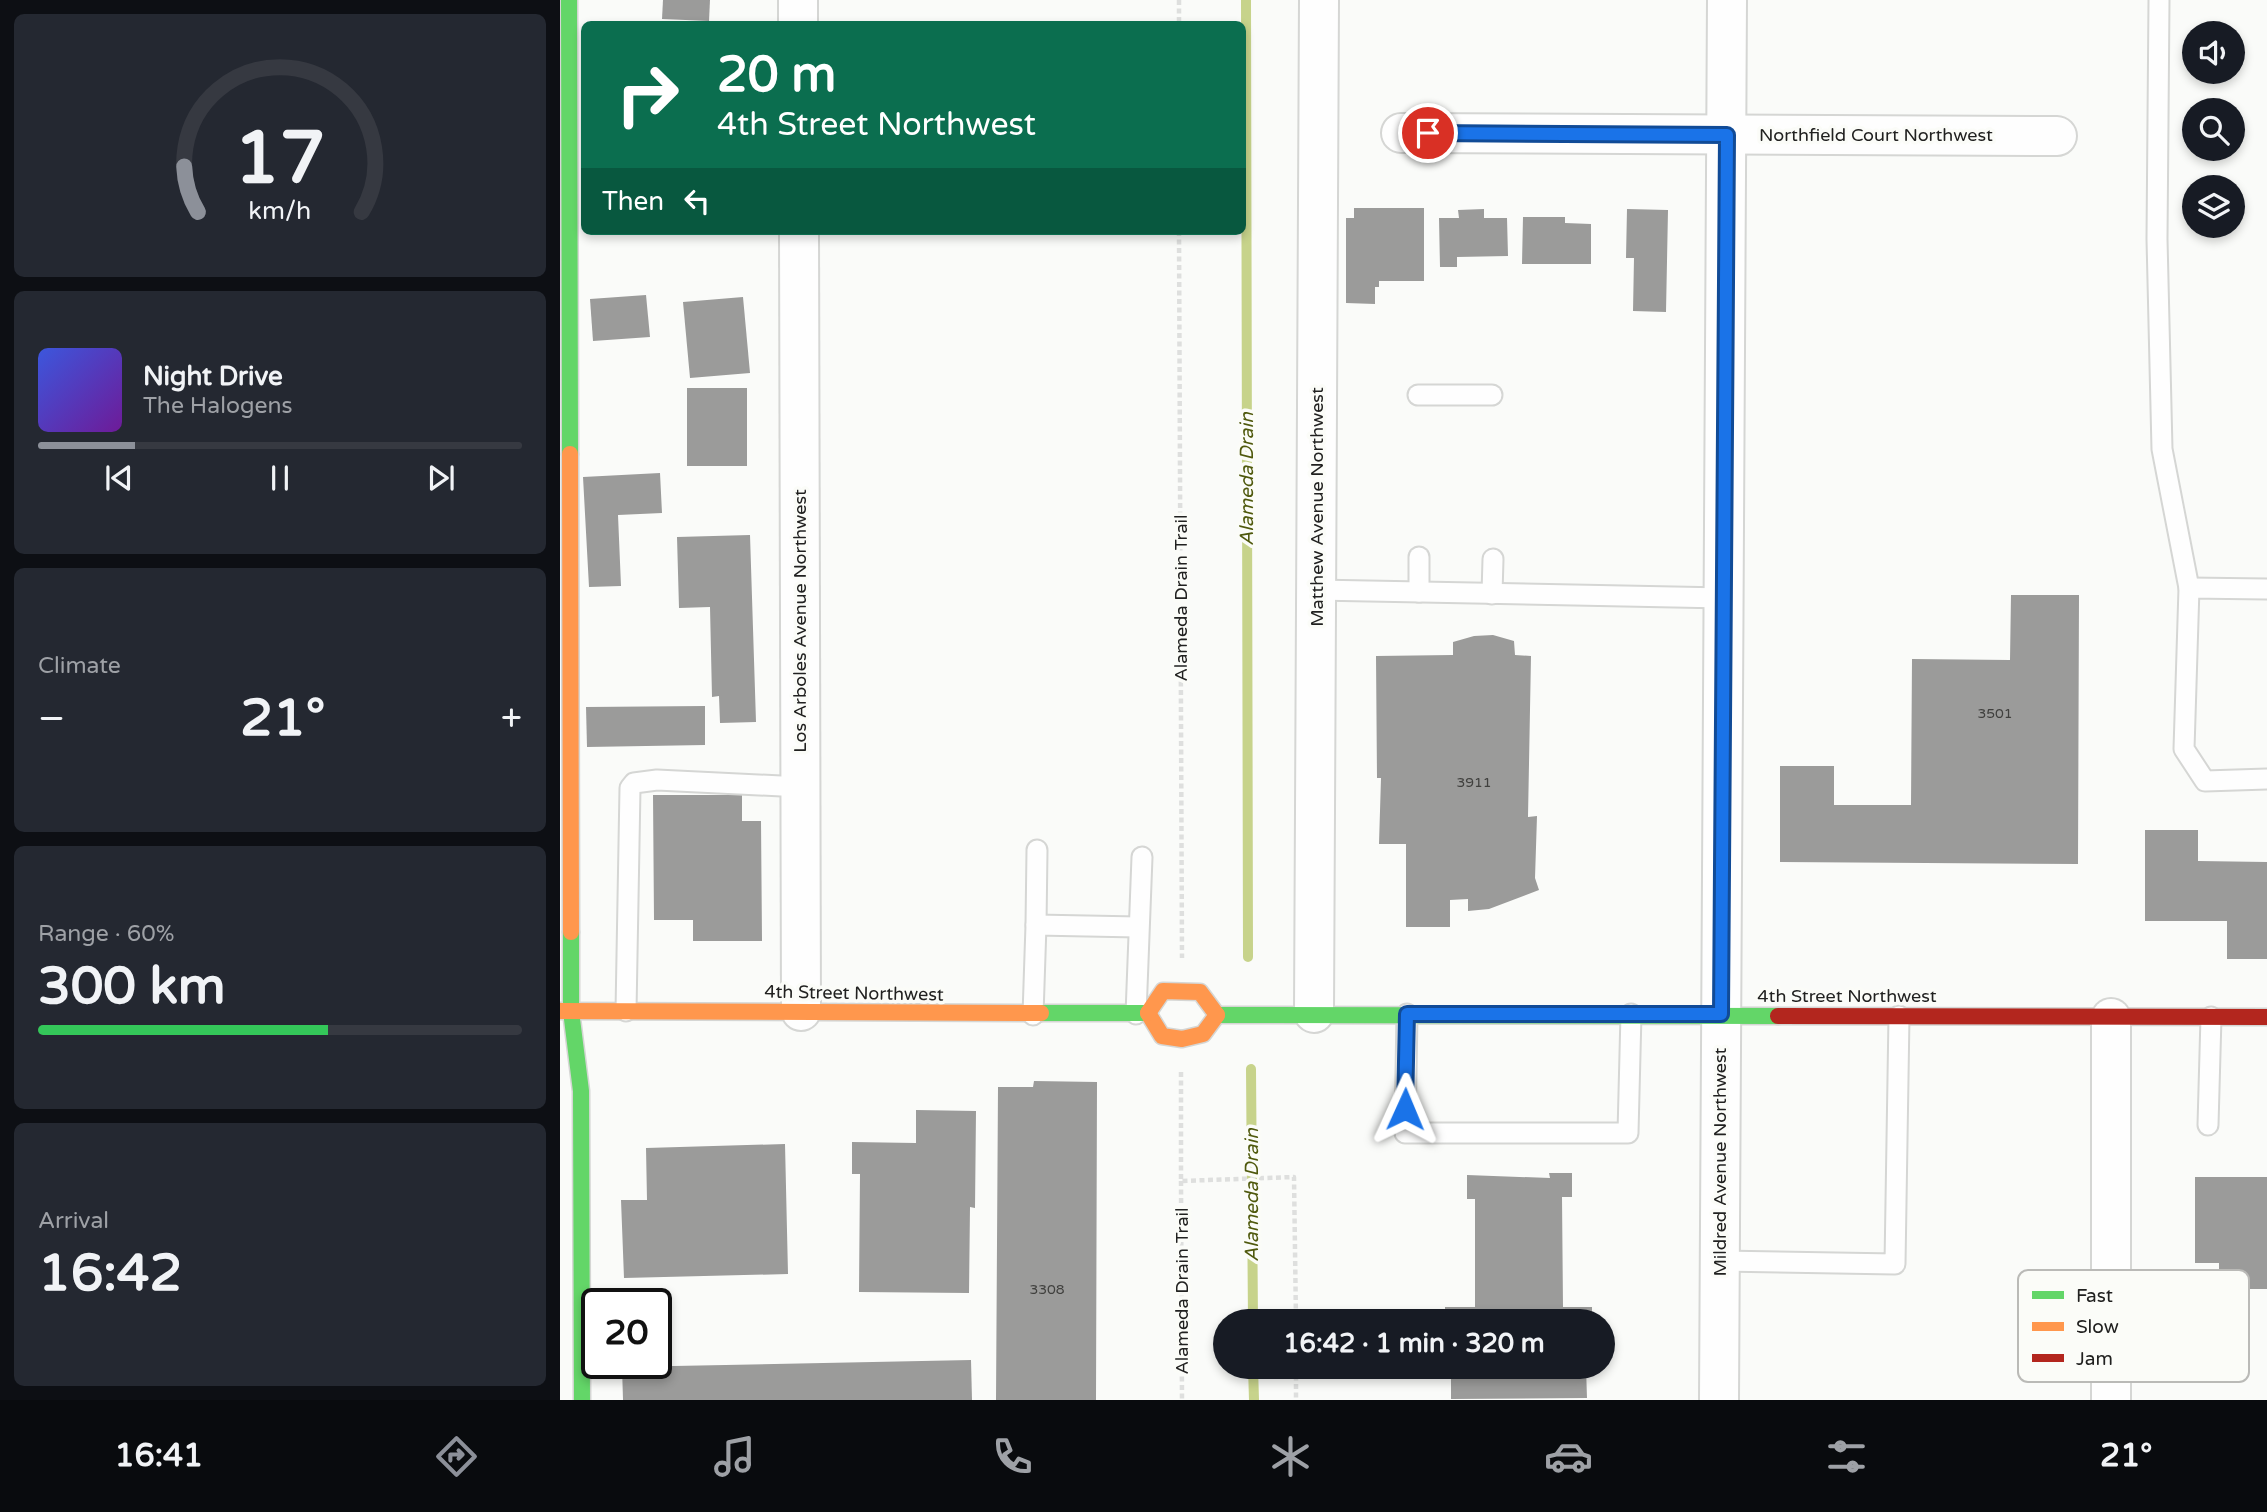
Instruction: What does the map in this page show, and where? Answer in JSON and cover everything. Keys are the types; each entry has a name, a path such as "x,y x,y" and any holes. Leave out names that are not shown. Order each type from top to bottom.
{"main road":[{"path":"569,0 566,1011 581,1091 582,1400"},
{"path":"1182,990 1200,992 1217,1015 1203,1034 1182,1039 1162,1036 1142,1013 1164,991 1182,990"},
{"name":"4th Street Northwest","path":"566,1011 1033,1015 1142,1013"},
{"name":"4th Street Northwest","path":"1217,1015 1314,1013 2267,1017"}],"street":[{"path":"798,0 798,21"},
{"name":"Matthew Avenue Northwest","path":"1314,1013 1319,0"},
{"name":"Mildred Avenue Northwest","path":"1719,1400 1727,0"},
{"name":"Northfield Court Northwest","path":"1401,133 2057,135"},
{"name":"Los Arboles Avenue Northwest","path":"799,235 801,1012"},
{"path":"2111,1018 2111,1270"},
{"path":"2111,1382 2111,1400"}],"lane":[{"path":"2159,0 2157,239 2162,449 2189,588 2183,749 2205,781 2267,779"},
{"path":"1418,395 1492,395"},
{"path":"1419,557 1419,592"},
{"path":"1492,594 1493,559"},
{"path":"2189,588 2267,589"},
{"path":"1316,590 1724,598"},
{"path":"626,1011 631,788 634,783 657,780 801,787"},
{"path":"1033,1015 1037,850"},
{"path":"1142,857 1138,927 1142,1013"},
{"path":"1036,925 1138,927"},
{"path":"1407,1014 1405,1133 1629,1133 1631,1014"},
{"path":"1720,1261 1895,1264 1899,1016"},
{"path":"2208,1125 2211,1017"}],"path":[{"path":"1179,0 1179,21"},
{"name":"Alameda Drain Trail","path":"1180,235 1182,964"},
{"name":"Alameda Drain Trail","path":"1181,1065 1182,1400"},
{"name":"Alameda Drain Trail","path":"1181,1181 1294,1177 1296,1309"},
{"path":"1296,1379 1296,1400"}],"building":[{"path":"663,0 710,0 709,21 662,19"},
{"path":"1354,208 1424,208 1424,281 1379,281 1379,287 1375,287 1375,304 1346,303 1346,218 1354,218"},
{"path":"1484,209 1484,218 1507,218 1508,256 1457,257 1457,267 1440,267 1439,218 1459,218 1458,210"},
{"path":"1627,209 1668,210 1666,312 1633,311 1634,258 1626,258"},
{"path":"1523,217 1565,217 1565,223 1591,224 1591,264 1522,264"},
{"path":"646,295 650,337 593,341 590,299"},
{"path":"743,297 750,373 690,378 683,302"},
{"path":"687,388 747,388 747,466 687,466"},
{"path":"660,473 662,513 618,515 621,586 589,587 583,477"},
{"path":"750,535 756,722 720,723 719,696 712,697 710,607 679,608 677,537"},
{"path":"2011,595 2079,595 2078,864 1780,862 1780,766 1834,766 1834,805 1911,805 1912,659 2010,660"},
{"path":"1493,635 1514,641 1515,655 1531,656 1528,817 1537,816 1535,878 1539,890 1489,909 1468,911 1468,899 1450,900 1450,927 1406,927 1406,844 1379,844 1381,778 1377,778 1376,656 1453,655 1453,642 1474,636"},
{"path":"705,706 705,745 587,747 586,707"},
{"path":"653,795 742,795 742,821 761,821 762,941 693,941 693,920 654,920"},
{"path":"2145,830 2198,830 2198,861 2267,862 2267,959 2227,959 2227,921 2145,921"},
{"path":"1034,1081 1097,1082 1096,1400 996,1400 998,1087 1033,1087"},
{"path":"916,1110 976,1111 975,1208 970,1207 969,1293 859,1292 860,1174 852,1174 852,1142 916,1143"},
{"path":"785,1144 788,1274 624,1278 621,1200 647,1200 646,1148"},
{"path":"1549,1173 1572,1173 1572,1197 1562,1197 1563,1307 1592,1309 1445,1309 1475,1307 1475,1199 1467,1199 1467,1175 1550,1178"},
{"path":"2195,1177 2267,1177 2267,1289 2249,1289 2249,1270 2219,1270 2219,1263 2195,1263"},
{"path":"971,1360 972,1400 623,1400 622,1379 672,1379 672,1366"},
{"path":"1451,1379 1586,1379 1587,1398 1451,1399"}],"waterway":[{"name":"Alameda Drain","path":"1246,0 1248,957"},
{"name":"Alameda Drain","path":"1251,1069 1253,1309"},
{"name":"Alameda Drain","path":"1253,1379 1254,1400"}],"traffic: fast":[{"path":"569,0 570,454"},
{"path":"571,932 571,1011 581,1091 582,1400"},
{"path":"1041,1013 1148,1013"},
{"path":"1217,1015 1778,1016"}],"traffic: slow":[{"path":"570,454 571,932"},
{"path":"1148,1013 1163,991 1200,992 1217,1015"},
{"path":"560,1011 1041,1013"},
{"path":"1148,1013 1162,1036 1182,1039 1203,1034 1217,1015"}],"traffic: jam":[{"path":"1778,1016 2267,1017"}],"route":[{"path":"1405,1109 1407,1014 1721,1014 1727,135 1428,133"}]}
